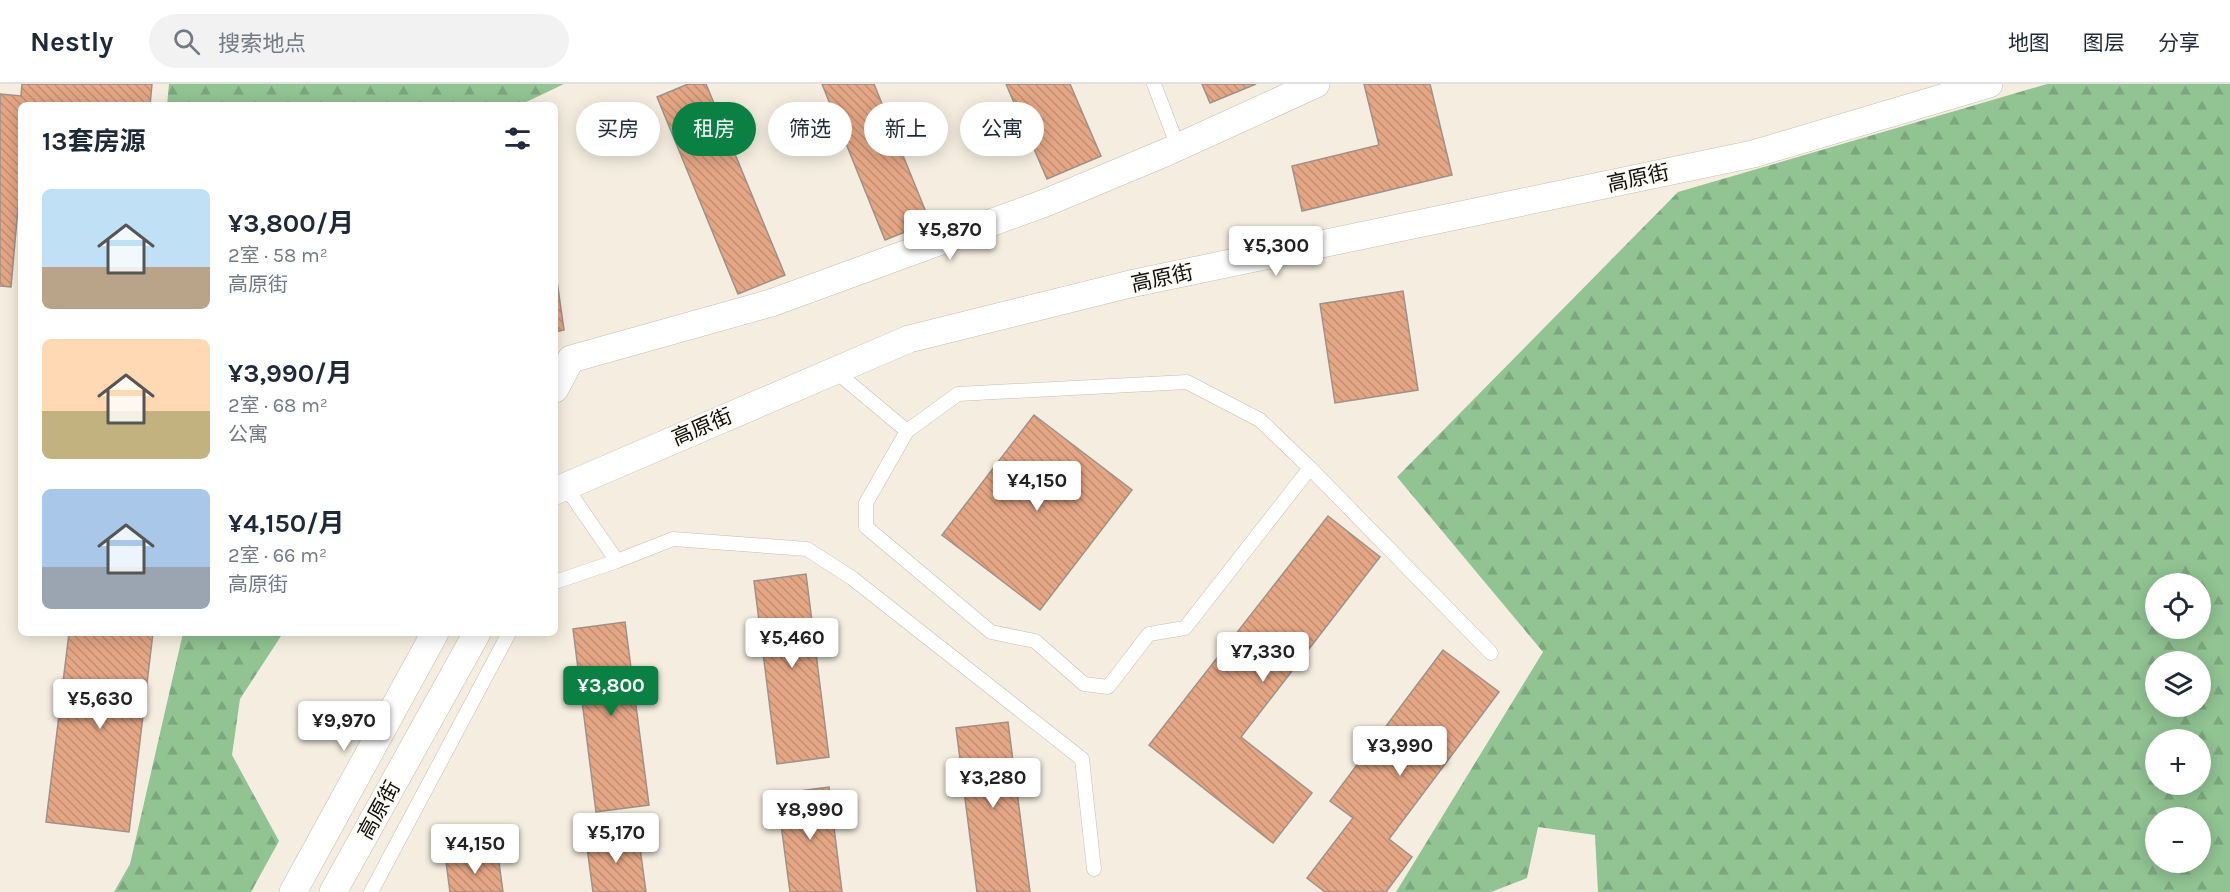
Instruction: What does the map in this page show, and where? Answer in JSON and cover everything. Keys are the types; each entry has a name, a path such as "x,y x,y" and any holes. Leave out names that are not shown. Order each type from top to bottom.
{"street":[{"path":"558,383 571,359 771,303 1045,202 1178,147 1316,84"},
{"name":"高原街","path":"558,486 909,339 1130,284 1754,154 1989,84"},
{"name":"高原街","path":"293,892 433,636"},
{"name":"高原街","path":"333,892 475,636"}],"lane":[{"path":"1155,84 1178,147"},
{"path":"834,370 907,431"},
{"path":"1310,468 1185,628 1149,634 1108,687 1084,684 1035,641 991,632 866,526 866,503 907,431 958,394 1187,382 1260,420 1310,468 1491,653"},
{"path":"558,486 617,561"},
{"path":"558,581 673,539 807,549 852,578 1082,759 1094,868"},
{"path":"371,892 507,636"}],"green space":[{"path":"169,84 564,84 526,102 167,102"},
{"path":"2047,84 2230,84 2230,892 1598,892 1595,835 1538,827 1527,878 1491,892 1396,892 1543,652 1397,477 1678,192"},
{"path":"182,636 281,636 240,699 232,755 279,841 251,892 114,892 130,864"}],"building":[{"path":"22,84 152,84 150,102 18,102 18,208 11,287 0,286 0,94 21,96"},
{"path":"688,84 706,84 713,102 672,102 672,133 657,97"},
{"path":"822,84 874,84 881,102 864,102 864,156 903,156 930,222 885,240 851,156 852,102 829,102"},
{"path":"1006,84 1070,84 1101,156 1047,179 1037,156 1044,156 1044,102 1014,102"},
{"path":"1202,84 1256,84 1210,103"},
{"path":"1364,84 1430,84 1452,175 1302,211 1292,166 1379,145"},
{"path":"681,156 736,156 785,275 738,294"},
{"path":"558,288 564,330 558,331"},
{"path":"1403,291 1418,390 1335,403 1320,304"},
{"path":"1034,415 1132,490 1040,610 942,535"},
{"path":"1328,516 1380,557 1241,737 1312,793 1273,843 1149,745"},
{"path":"806,574 829,757 777,764 754,581"},
{"path":"625,622 649,805 596,812 573,629"},
{"path":"69,636 153,636 129,832 46,822"},
{"path":"1443,650 1499,692 1389,839 1412,857 1386,892 1325,892 1307,878 1353,818 1330,801"},
{"path":"1008,722 1030,892 977,892 956,728"},
{"path":"829,787 842,892 790,892 777,794"},
{"path":"638,833 646,892 593,892 586,840"},
{"path":"498,855 503,892 450,892 446,862"}]}
